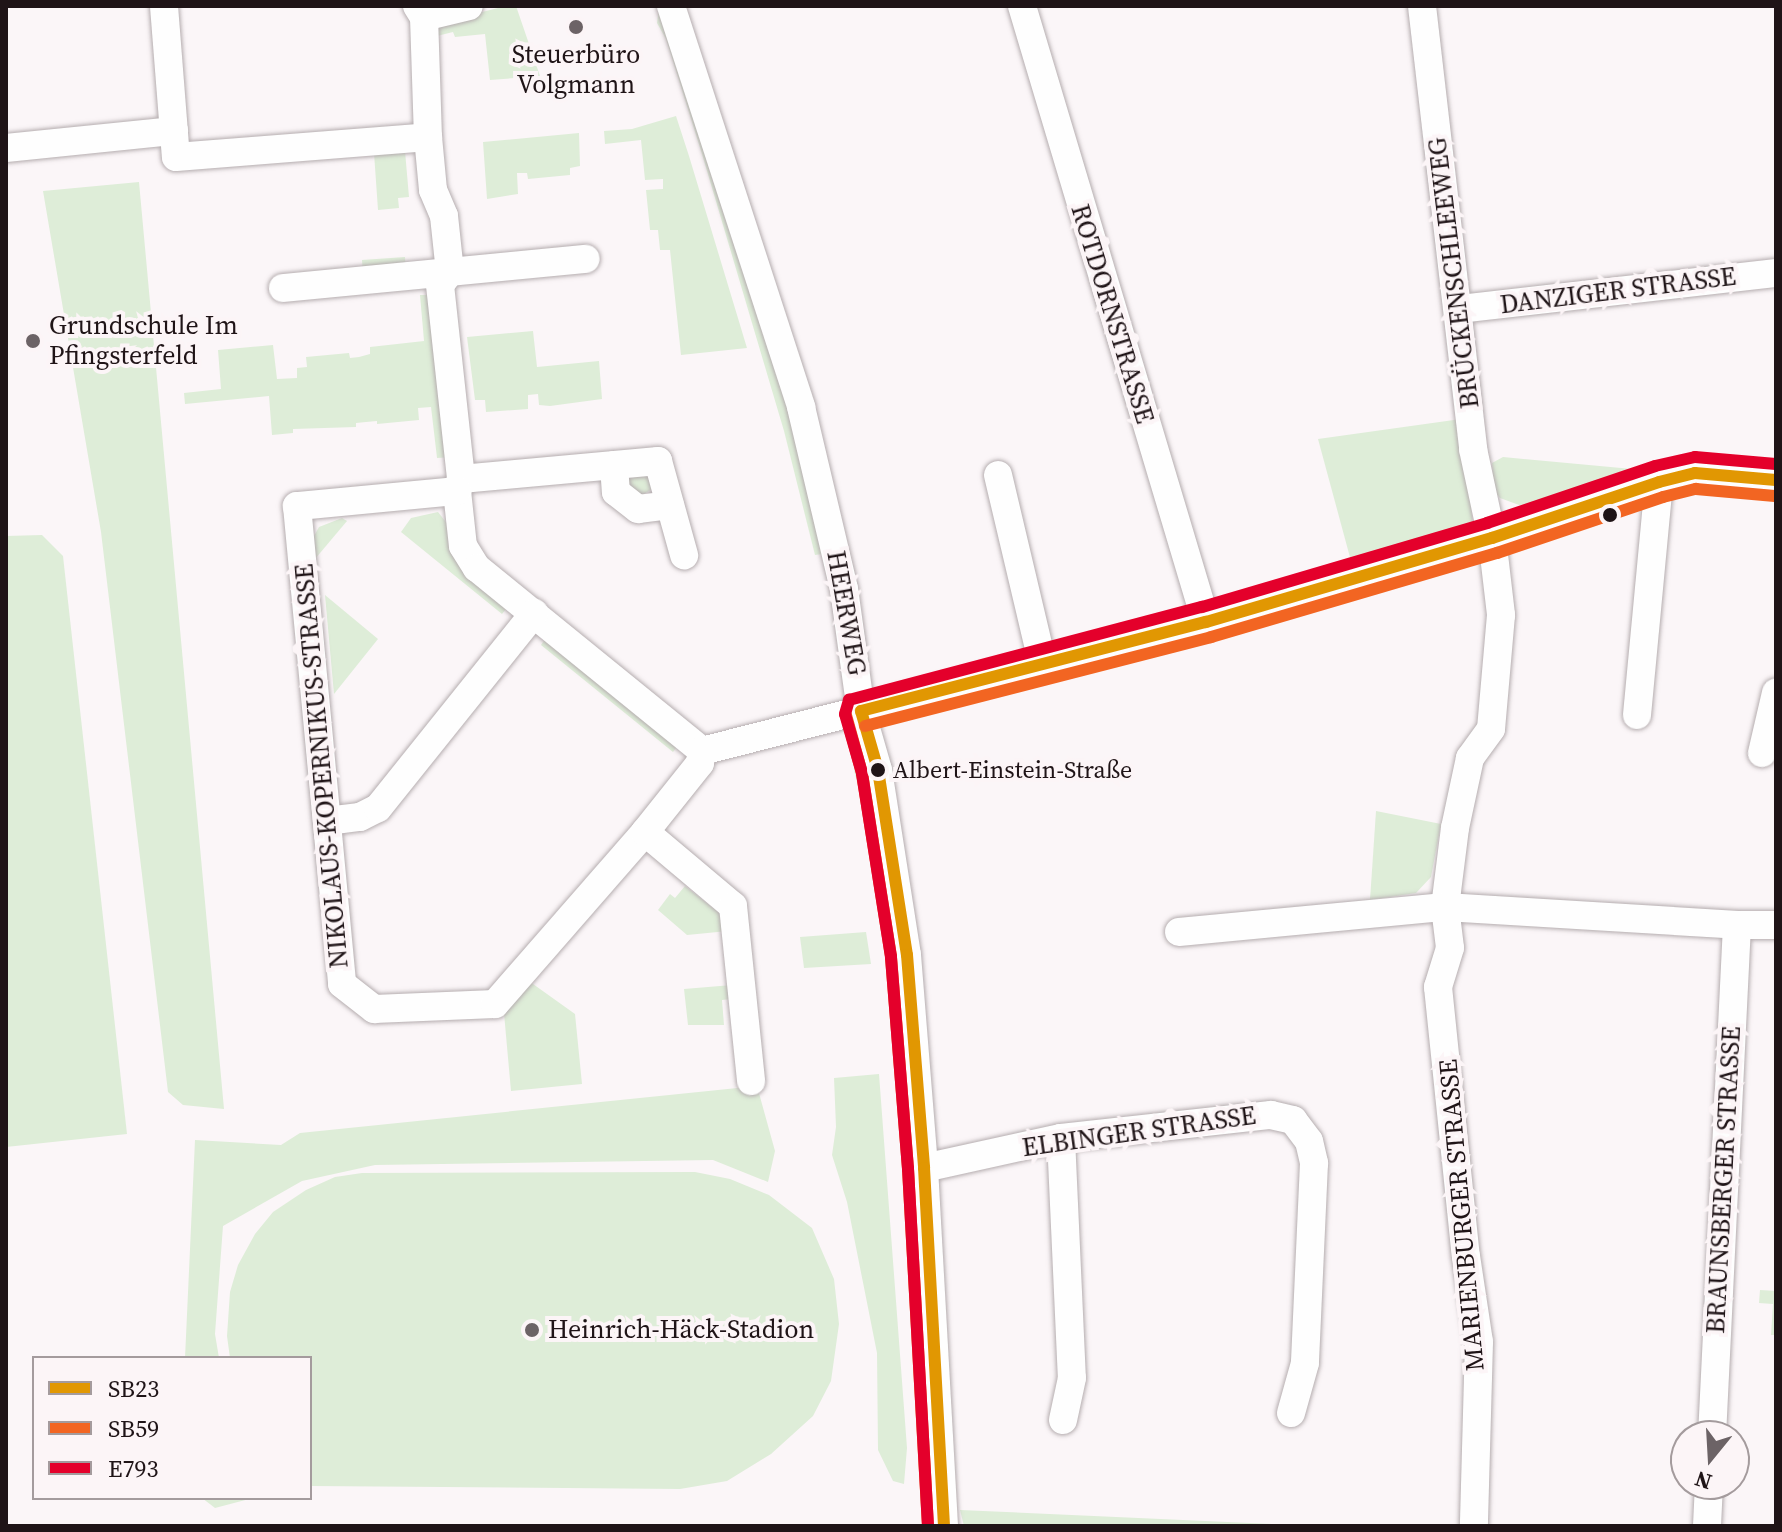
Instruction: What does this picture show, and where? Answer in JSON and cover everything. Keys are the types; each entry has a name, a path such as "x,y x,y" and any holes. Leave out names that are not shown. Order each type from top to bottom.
{"street":[{"path":"164,6 175,144"},
{"path":"469,6 421,12 433,190 444,216 450,272 440,285 463,546 477,568 702,751 1206,622 1492,538 1659,482 1695,473 1776,480"},
{"name":"HEERWEG","path":"671,6 801,407 844,589 861,711 878,770 907,955 924,1168 944,1526"},
{"name":"ROTDORNSTRASSE","path":"1022,6 1206,622"},
{"name":"BRÜCKENSCHLEEWEG","path":"1422,6 1473,449 1492,538"},
{"path":"6,148 428,137"},
{"path":"283,288 586,259"},
{"name":"DANZIGER STRASSE","path":"1459,309 1776,273"},
{"path":"459,485 658,461 684,555"},
{"path":"614,465 616,492 638,509 670,505"},
{"path":"998,475 1043,665"},
{"path":"1637,715 1659,482"},
{"name":"NIKOLAUS-KOPERNIKUS-STRASSE","path":"459,485 297,506 342,984 374,1009 495,1004 645,832 700,763 702,751"},
{"name":"MARIENBURGER STRASSE","path":"1474,1526 1479,1342 1466,1256 1438,987 1450,948 1445,907 1455,828 1470,758 1491,729 1501,615 1492,538"},
{"path":"327,821 360,817 378,808 534,613"},
{"path":"1762,753 1776,693"},
{"path":"645,832 733,906 751,1081"},
{"path":"1179,932 1445,907 1776,925"},
{"name":"BRAUNSBERGER STRASSE","path":"1713,1420 1737,925"},
{"name":"ELBINGER STRASSE","path":"924,1168 1061,1138 1271,1115 1293,1120 1309,1141 1314,1163 1305,1363 1291,1413"},
{"path":"1061,1138 1072,1378 1063,1420"},
{"path":"1707,1526 1708,1500"}],"green space":[{"path":"516,6 540,76 490,80 485,34 455,37 453,32 437,36 439,26 446,21"},
{"path":"659,9 786,400 829,553 815,555 784,431 702,154 666,39 657,23"},
{"path":"676,116 747,348 681,355 670,250 660,250 658,230 650,230 646,190 663,189 663,179 645,180 641,140 605,144 604,131 632,129"},
{"path":"579,133 580,166 570,168 570,175 528,179 527,173 517,173 518,194 487,199 483,142"},
{"path":"405,151 409,197 398,198 399,208 378,210 374,153"},
{"path":"139,182 224,1109 183,1105 168,1092 101,532 43,191"},
{"path":"405,257 406,271 363,274 362,260"},
{"path":"420,295 429,295 452,457 437,458 431,407 418,408 419,420 356,423 356,427 293,429 293,433 272,435 269,396 185,404 184,393 221,389 218,350 273,345 277,379 297,378 297,368 307,367 306,357 349,353 350,358 359,357 370,354 370,347 424,341"},
{"path":"533,331 537,367 599,361 602,399 550,406 539,405 538,394 528,395 528,409 486,412 485,400 475,400 467,337"},
{"path":"1461,419 1473,525 1351,561 1318,439"},
{"path":"1503,457 1632,469 1634,472 1544,503 1519,505 1500,498 1494,491 1492,463"},
{"path":"645,467 652,489 641,496 630,491 628,473"},
{"path":"438,512 510,604 502,614 401,532 411,518"},
{"path":"342,518 347,521 315,559 314,536 319,527"},
{"path":"42,535 63,556 127,1134 6,1147 6,536"},
{"path":"325,595 378,639 334,694"},
{"path":"548,635 680,743 673,752 541,645"},
{"path":"860,765 868,810 864,810 854,770"},
{"path":"1376,811 1441,824 1431,877 1416,893 1370,900"},
{"path":"685,886 727,919 728,931 687,935 658,910 670,894 675,898"},
{"path":"866,932 871,964 804,968 800,937"},
{"path":"526,979 575,1014 582,1084 511,1091 503,1002"},
{"path":"732,985 732,999 722,1000 724,1025 688,1025 684,989"},
{"path":"879,1074 907,1448 904,1484 893,1481 878,1450 877,1353 847,1202 832,1155 836,1127 834,1078"},
{"path":"757,1086 775,1151 768,1182 713,1160 375,1165 302,1181 223,1226 215,1334 219,1356 185,1356 195,1140 281,1145 300,1133"},
{"name":"Heinrich-Häck-Stadion","path":"695,1172 730,1179 769,1195 812,1228 834,1279 839,1324 831,1381 813,1416 771,1454 727,1481 680,1489 312,1486 312,1356 230,1356 227,1336 230,1292 238,1265 255,1234 273,1212 306,1190 335,1177 362,1173"},
{"path":"1760,1290 1776,1291 1776,1335 1771,1335 1773,1304 1759,1303"},
{"path":"205,1500 245,1500 215,1508"},
{"path":"960,1510 1294,1525 1331,1526 964,1526"}],"transit line":[{"name":"E793","path":"928,1526 908,1169 891,957 862,773 845,714 849,700 1202,607 1487,523 1655,466 1695,457 1776,464"},
{"name":"SB23","path":"861,711 1206,622 1492,538 1659,482 1695,473 1776,480"},
{"name":"SB59","path":"865,726 1211,637 1497,553 1663,497 1696,489 1775,496"},
{"name":"SB23","path":"861,711 878,770 907,955 924,1168 944,1526"},
{"name":"SB59","path":"846,715 862,773 891,957 908,1169 928,1526"}],"place":[{"name":"Steuerbüro Volgmann","path":"576,27"},
{"name":"Grundschule Im Pfingsterfeld","path":"33,341"},
{"name":"Albert-Einstein-Straße","path":"878,770"},
{"name":"Heinrich-Häck-Stadion","path":"532,1330"}]}
